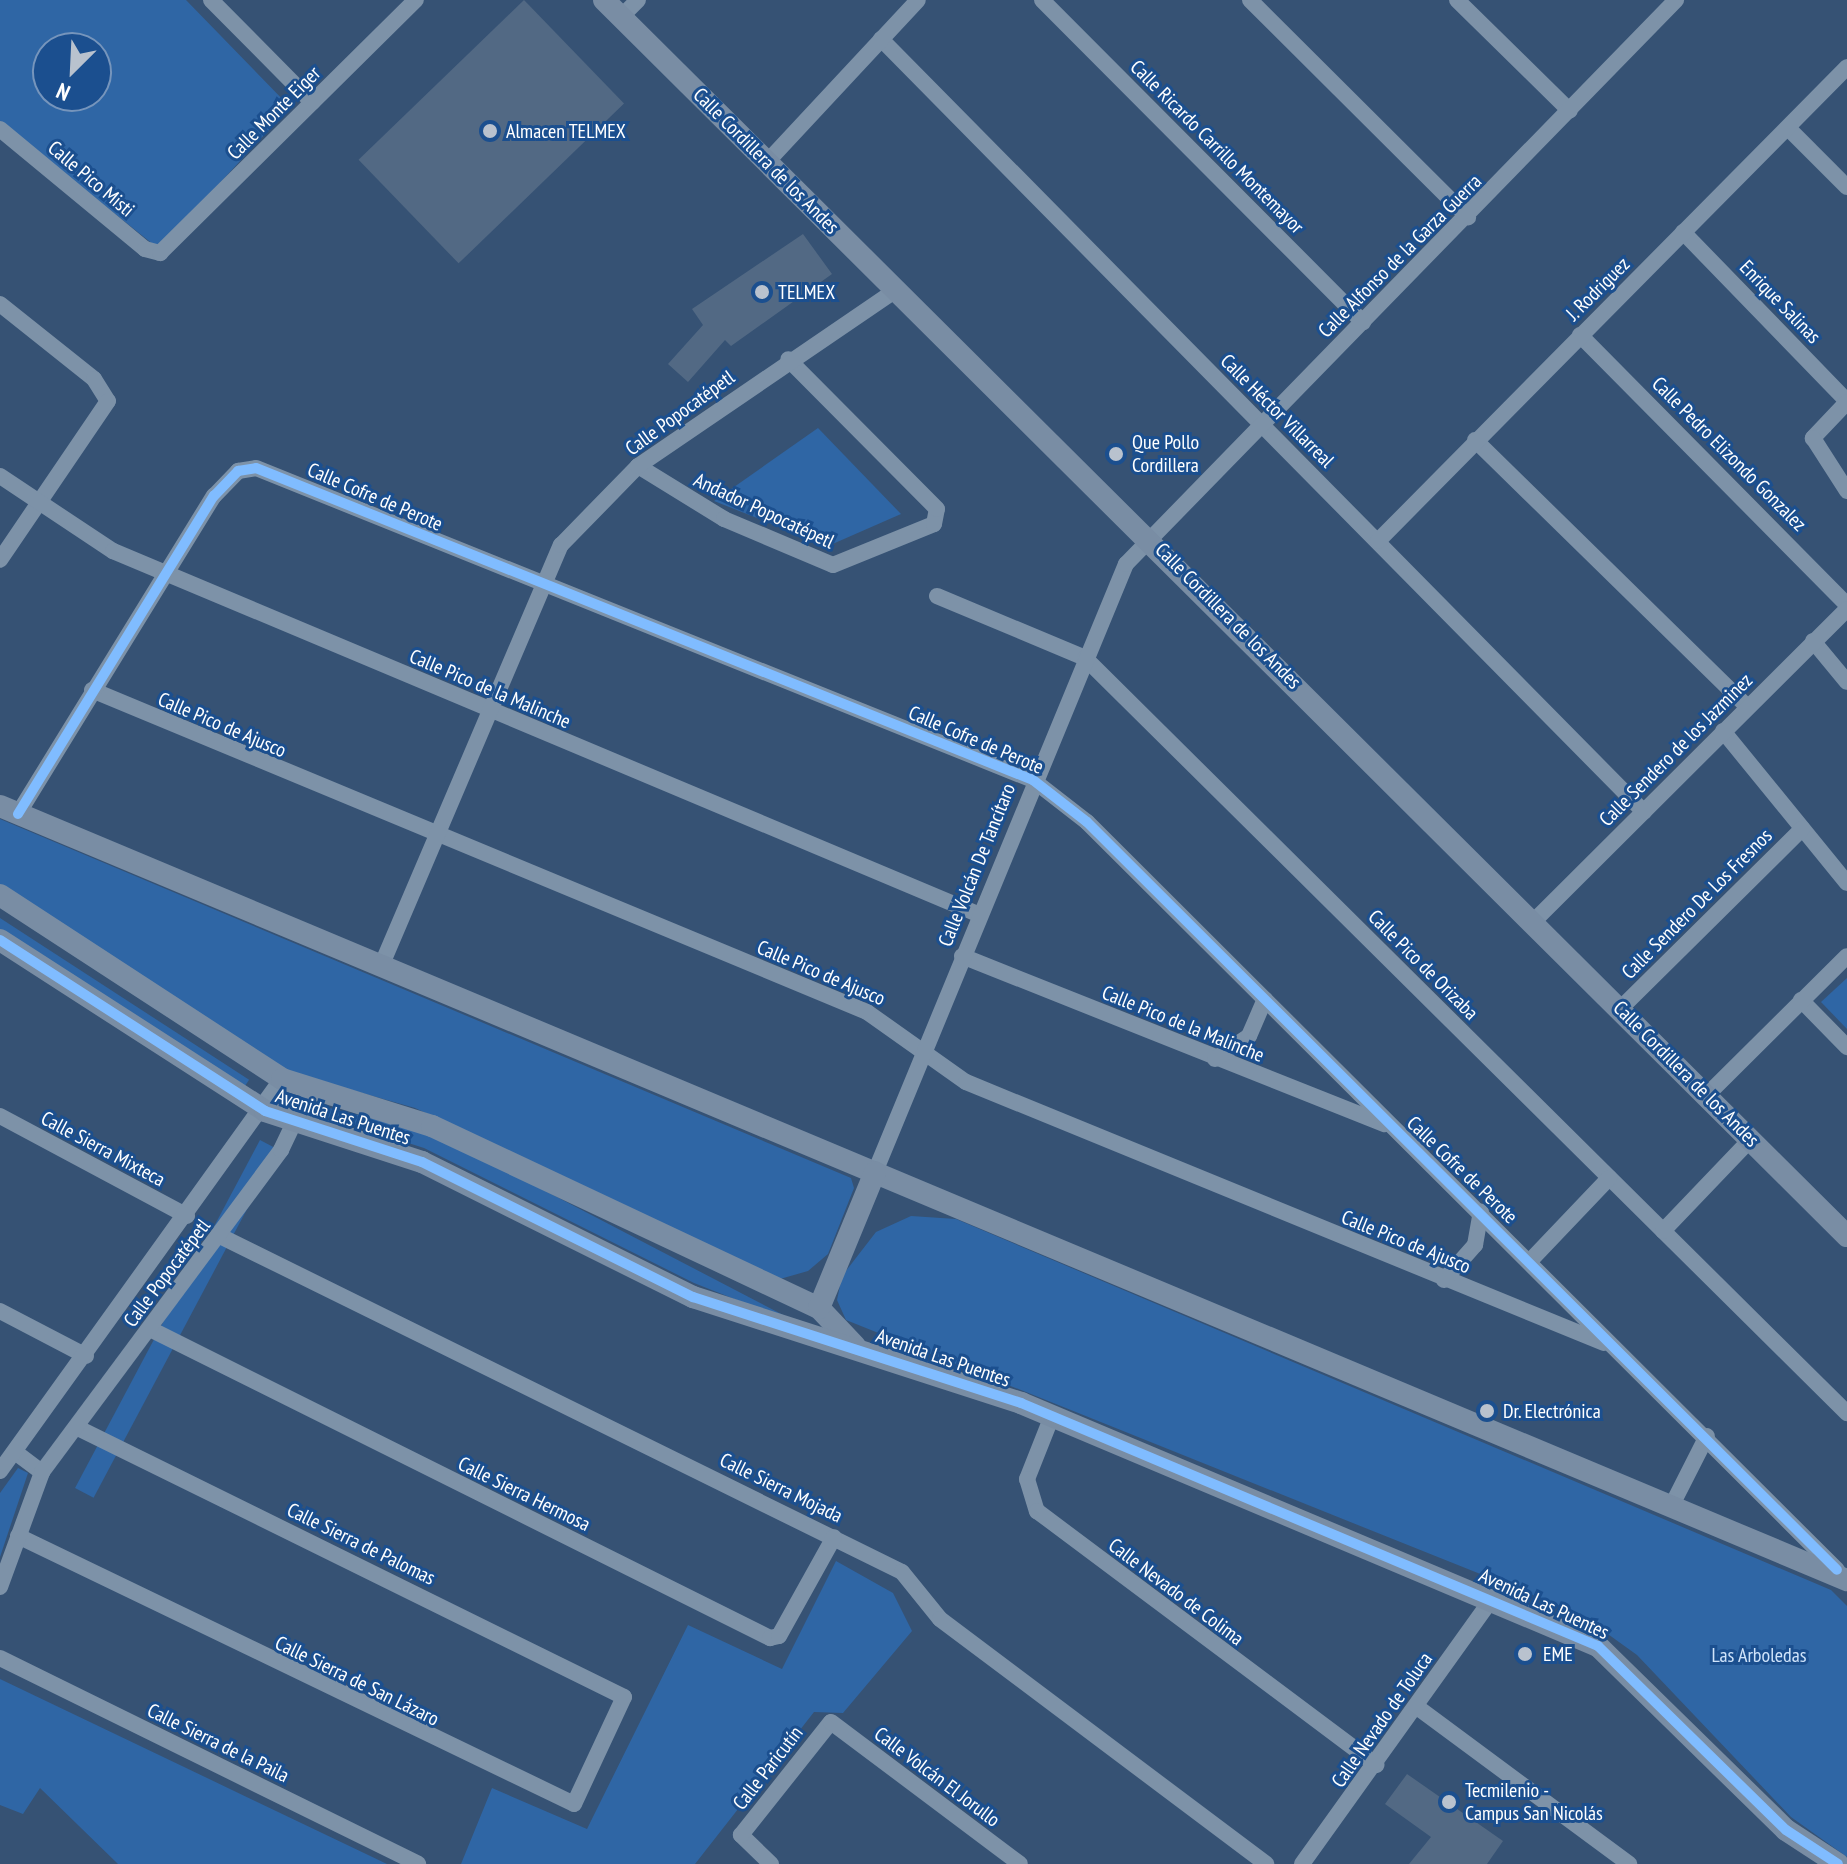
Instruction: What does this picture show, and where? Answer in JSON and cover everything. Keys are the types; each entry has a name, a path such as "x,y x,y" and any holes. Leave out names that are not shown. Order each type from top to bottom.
{"street":[{"path":"211,0 312,102"},
{"name":"Calle Cordillera de los Andes","path":"604,0 1149,537 1847,1236"},
{"path":"621,17 638,0"},
{"path":"767,162 918,0"},
{"name":"Calle Ricardo Carrillo Montemayor","path":"1042,0 1363,322"},
{"path":"1250,0 1468,217"},
{"path":"1457,0 1570,111"},
{"name":"Calle Monte Eiger","path":"160,253 410,2"},
{"name":"Calle Alfonso de la Garza Guerra","path":"1149,537 1468,217 1570,111 1667,3"},
{"name":"Calle Héctor Villarreal","path":"881,39 1644,812"},
{"name":"J. Rodriguez","path":"1378,541 1847,67"},
{"name":"Calle Pico Misti","path":"0,129 145,249 160,253"},
{"path":"1789,129 1847,187"},
{"name":"Enrique Salinas","path":"1683,232 1847,401"},
{"name":"Calle Popocatépetl","path":"382,964 487,710 561,545 638,466 788,359 896,290"},
{"path":"0,304 94,379 108,401 0,560"},
{"name":"Calle Pedro Elizondo Gonzalez","path":"1580,335 1847,607"},
{"name":"Andador Popocatépetl","path":"638,466 724,519 833,565 937,521 937,509 788,359"},
{"path":"1847,401 1813,438 1847,491"},
{"path":"1475,440 1747,706"},
{"name":"Calle Cofre de Perote","path":"9,810 92,690 221,486 256,468 542,587 1033,780 1087,822 1611,1345 1707,1436 1842,1575"},
{"name":"Calle Pico de la Malinche","path":"0,476 89,540 978,914"},
{"name":"Calle Volcán De Tancítaro","path":"875,1172 1085,658 1126,564 1149,537"},
{"name":"Calle Pico de Orizaba","path":"937,596 1085,658 1847,1413"},
{"name":"Calle Sendero de los Jazminez","path":"1534,921 1847,607"},
{"path":"1813,641 1847,682"},
{"name":"Calle Pico de Ajusco","path":"92,690 435,837 867,1012 966,1082 1444,1280 1611,1345"},
{"path":"1723,731 1847,883"},
{"path":"9,810 1842,1575"},
{"name":"Calle Sendero De Los Fresnos","path":"1621,1008 1802,829"},
{"name":"Avenida Las Puentes","path":"0,895 282,1079 309,1091 432,1126 819,1308 856,1347"},
{"name":"Avenida Las Puentes","path":"0,940 265,1111 422,1162 693,1297 856,1347 1052,1416 1493,1597 1610,1655 1786,1830 1838,1864"},
{"name":"Calle Pico de la Malinche","path":"962,956 1390,1126"},
{"path":"1707,1095 1847,956"},
{"path":"1215,1059 1249,1036 1265,999"},
{"path":"1801,1000 1847,1047"},
{"name":"Calle Popocatépetl","path":"0,1471 265,1111 282,1079"},
{"name":"Calle Popocatépetl","path":"0,1587 42,1472 220,1236 294,1122 309,1091"},
{"name":"Calle Sierra Mixteca","path":"0,1116 187,1216"},
{"path":"1663,1231 1751,1139"},
{"path":"819,1308 875,1172"},
{"path":"1530,1261 1609,1178"},
{"path":"1444,1280 1475,1245 1481,1212"},
{"name":"Calle Sierra Mojada","path":"220,1236 902,1572 940,1619 1266,1864"},
{"path":"0,1311 86,1356"},
{"name":"Calle Sierra Hermosa","path":"150,1329 770,1638 779,1636 834,1537"},
{"name":"Calle Nevado de Colima","path":"1052,1416 1027,1479 1037,1511 1376,1765"},
{"name":"Calle Sierra de Palomas","path":"76,1427 626,1700"},
{"path":"1673,1503 1707,1436"},
{"path":"15,1452 42,1472"},
{"name":"Calle Sierra de San Lázaro","path":"18,1536 565,1805 574,1804 626,1700"},
{"name":"Calle Nevado de Toluca","path":"1302,1864 1376,1765 1493,1597"},
{"name":"Calle Sierra de la Paila","path":"0,1658 418,1864"},
{"path":"1417,1707 1629,1864"},
{"name":"Calle Paricutín","path":"771,1864 741,1840 831,1722"},
{"name":"Calle Volcán El Jorullo","path":"831,1722 1020,1864"}],"green space":[{"path":"0,0 186,0 290,107 159,249 0,122"},
{"path":"818,428 901,514 828,546 714,501"},
{"path":"0,819 851,1178 854,1188 828,1254 808,1271 780,1279 415,1108 281,1070 0,887"},
{"path":"0,918 249,1080 243,1090 0,932"},
{"path":"1847,978 1847,1029 1821,1002"},
{"path":"317,1105 436,1134 810,1329 694,1283 424,1148 317,1114"},
{"path":"260,1140 279,1150 94,1498 75,1488"},
{"name":"Las Arboledas","path":"911,1216 956,1219 1831,1590 1847,1606 1847,1857 1791,1817 1637,1655 1580,1614 846,1320 837,1300 842,1276 876,1232"},
{"path":"18,1468 28,1473 0,1557 0,1493"},
{"path":"836,1561 893,1593 912,1631 843,1713 814,1712 695,1864 461,1864 492,1788 587,1829 688,1625 782,1669"},
{"path":"0,1679 387,1864 118,1864 40,1788 23,1814 0,1805"}],"building":[{"name":"Almacen TELMEX","path":"524,0 624,104 459,263 359,160"},
{"name":"TELMEX","path":"803,234 832,274 731,346 725,340 688,382 668,364 703,325 692,309"},
{"path":"1407,1774 1503,1841 1487,1864 1409,1864 1431,1837 1385,1804"}],"cycle path":[{"path":"18,814 214,496 238,471 256,468 1033,780 1087,822 1837,1570"},
{"path":"0,940 265,1111 422,1162 693,1297 1021,1403 1598,1646 1786,1830 1838,1864"}],"place":[{"name":"Almacen TELMEX","path":"490,131"},
{"name":"TELMEX","path":"762,292"},
{"name":"Que Pollo Cordillera","path":"1116,454"},
{"name":"Dr. Electrónica","path":"1487,1411"},
{"name":"EME","path":"1525,1654"},
{"name":"Tecmilenio - Campus San Nicolás","path":"1449,1802"}]}
